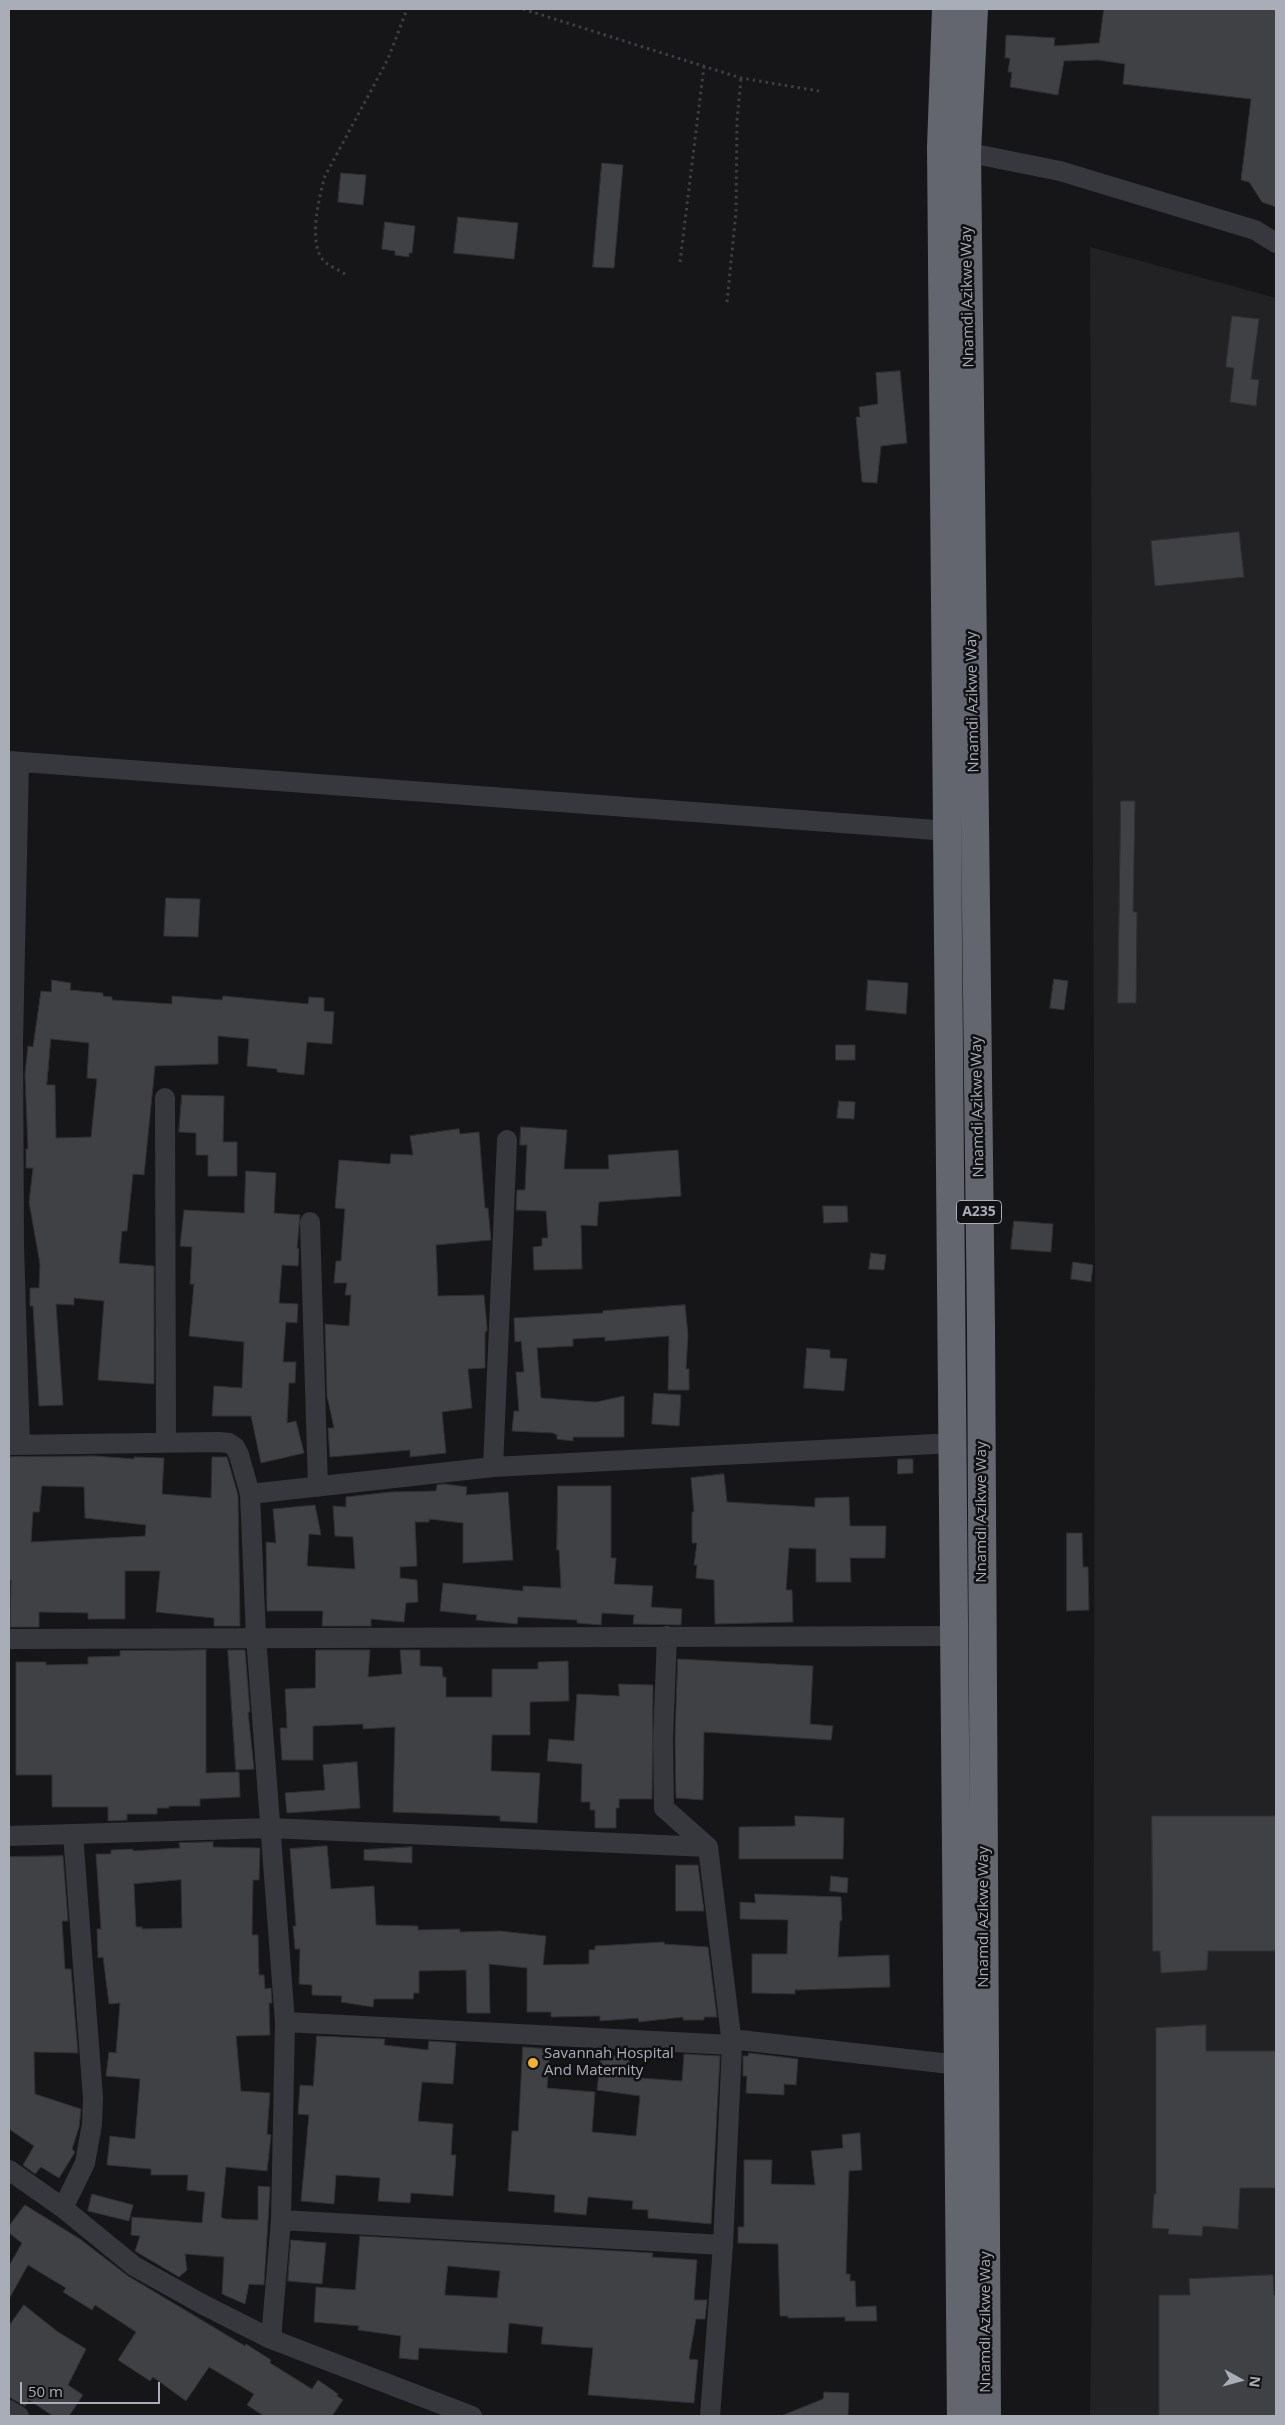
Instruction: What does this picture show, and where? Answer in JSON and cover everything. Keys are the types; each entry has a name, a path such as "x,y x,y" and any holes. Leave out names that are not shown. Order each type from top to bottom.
{"highway":[{"name":"Nnamdi Azikwe Way","path":"946,9 954,149 981,1336 987,2416"},
{"name":"Nnamdi Azikwe Way","path":"961,2416 948,831 954,149 974,9"}],"street":[{"path":"954,149 1060,171 1254,230 1276,242"},
{"path":"271,2339 281,2220 285,2022 256,1637 250,1494 239,1455 235,1447 229,1443 166,1442 14,1445 11,1245 11,1042 14,761 948,831"},
{"path":"165,1098 166,1442"},
{"path":"493,1467 507,1140"},
{"path":"310,1222 318,1487"},
{"path":"250,1494 493,1467 954,1443"},
{"path":"668,1636 663,1738 664,1808 708,1847 732,2042 723,2245 710,2416"},
{"path":"9,1638 956,1636"},
{"path":"9,1836 269,1828 708,1847"},
{"path":"63,2208 85,2163 92,2124 93,2098 73,1834"},
{"path":"285,2022 732,2042 959,2065"},
{"path":"9,2170 63,2208 134,2266 202,2304 271,2339 472,2416"},
{"path":"281,2220 723,2245"},
{"path":"9,2410 19,2416"}],"path":[{"path":"345,274 324,261 315,244 320,195 325,176 388,59 407,9"},
{"path":"523,9 741,78 819,91"},
{"path":"680,262 704,66"},
{"path":"727,302 736,212 736,120 741,78"}],"shaded area":[{"path":"1090,247 1276,298 1276,2416 1090,2416 1093,2176 1095,1277"}],"building":[{"path":"1104,9 1276,9 1276,207 1262,202 1249,182 1241,180 1251,99 1123,84 1125,64 1098,60 1064,61 1058,95 1010,87 1012,72 1008,72 1010,58 1005,58 1006,35 1055,38 1054,46 1099,43"},
{"path":"602,163 623,165 614,268 593,267"},
{"path":"341,173 366,175 363,205 338,202"},
{"path":"458,217 518,223 514,259 454,253"},
{"path":"385,222 415,226 412,253 409,253 409,257 395,255 395,251 382,249"},
{"path":"1232,316 1259,319 1251,379 1259,380 1256,406 1230,402 1234,368 1226,367"},
{"path":"900,371 907,443 881,446 877,483 862,482 856,417 860,417 859,407 878,404 876,373"},
{"path":"1239,532 1244,577 1155,586 1151,541"},
{"path":"1121,801 1135,801 1133,912 1137,912 1136,1003 1118,1003"},
{"path":"166,898 200,899 198,937 164,936"},
{"path":"1054,979 1068,981 1064,1010 1050,1008"},
{"path":"52,980 71,983 70,990 103,993 103,996 112,997 112,1000 172,1004 172,996 222,1000 223,996 308,1004 309,997 324,998 324,1011 334,1012 332,1044 307,1042 304,1075 277,1072 277,1069 247,1066 249,1039 218,1036 218,1064 155,1066 144,1175 133,1174 127,1231 122,1231 119,1263 154,1266 154,1384 98,1380 104,1301 74,1298 74,1305 56,1304 63,1405 39,1406 33,1306 30,1306 30,1288 39,1288 40,1264 29,1202 33,1168 26,1168 26,1149 28,1149 25,1074 28,1046 33,1047 41,991 51,992","holes":["51,1039 89,1043 87,1078 97,1079 91,1137 56,1138 55,1085 47,1085"]},
{"path":"868,980 908,983 906,1014 866,1010"},
{"path":"836,1045 855,1045 855,1060 836,1060"},
{"path":"182,1095 224,1096 223,1142 237,1142 237,1176 208,1176 208,1155 196,1155 196,1133 179,1132"},
{"path":"839,1101 855,1102 854,1119 837,1118"},
{"path":"521,1127 567,1130 564,1169 609,1169 608,1155 678,1150 681,1196 599,1202 597,1226 581,1225 582,1269 534,1270 533,1247 542,1246 542,1238 548,1238 546,1211 516,1210 517,1190 525,1190 527,1145 520,1145"},
{"path":"459,1129 460,1134 479,1132 485,1208 488,1208 491,1240 436,1245 438,1296 484,1295 487,1327 485,1332 485,1368 468,1369 472,1408 442,1412 446,1453 410,1457 410,1450 330,1457 328,1428 334,1428 327,1396 325,1324 349,1326 351,1295 345,1295 347,1283 334,1283 336,1261 341,1261 345,1209 335,1208 339,1160 390,1164 391,1154 413,1155 410,1136"},
{"path":"246,1171 276,1173 274,1213 300,1215 297,1248 299,1249 298,1266 282,1265 279,1303 298,1304 297,1323 286,1322 283,1362 296,1362 295,1383 289,1383 287,1423 296,1421 304,1453 261,1463 251,1416 212,1416 214,1386 242,1388 244,1342 189,1336 194,1284 190,1284 192,1247 180,1246 184,1210 244,1213"},
{"path":"823,1206 847,1206 848,1222 824,1223"},
{"path":"1014,1221 1053,1224 1051,1252 1011,1249"},
{"path":"871,1253 886,1255 884,1270 869,1269"},
{"path":"1073,1262 1093,1265 1091,1282 1071,1279"},
{"path":"685,1305 688,1335 686,1369 689,1369 689,1390 668,1390 669,1336 605,1341 605,1337 573,1339 573,1346 537,1348 541,1398 596,1402 624,1396 624,1437 573,1437 573,1441 557,1439 557,1435 553,1433 512,1431 514,1411 519,1411 516,1372 524,1372 521,1341 515,1342 514,1318 603,1313 603,1311"},
{"path":"807,1348 830,1350 830,1358 847,1359 844,1391 804,1388"},
{"path":"654,1393 681,1395 679,1426 652,1424"},
{"path":"95,1456 134,1459 134,1457 164,1458 162,1494 211,1498 212,1457 227,1457 238,1495 240,1626 214,1626 214,1618 156,1612 160,1571 125,1571 125,1619 88,1619 88,1613 39,1612 39,1627 10,1627 9,1457","holes":["42,1486 84,1487 85,1518 146,1525 145,1536 31,1542 33,1512 39,1512"]},
{"path":"898,1459 913,1459 913,1473 898,1474"},
{"path":"724,1474 727,1502 815,1507 815,1498 849,1497 850,1526 886,1526 885,1558 850,1558 851,1582 816,1582 816,1549 789,1548 786,1590 792,1590 793,1622 715,1624 714,1580 696,1578 697,1565 694,1565 697,1543 692,1543 692,1512 694,1512 691,1478"},
{"path":"437,1485 467,1487 466,1495 508,1492 513,1560 463,1563 463,1523 429,1519 429,1522 415,1522 417,1566 400,1567 400,1578 417,1580 418,1602 406,1603 404,1622 371,1619 371,1626 322,1626 323,1611 267,1611 266,1542 276,1543 273,1509 315,1505 321,1535 309,1534 307,1566 355,1569 353,1537 335,1536 333,1506 346,1507 346,1497 390,1492 436,1491"},
{"path":"558,1486 611,1486 611,1558 616,1558 614,1584 653,1586 651,1607 682,1609 681,1625 633,1624 634,1615 602,1613 601,1625 577,1623 577,1620 518,1617 517,1624 476,1620 477,1615 440,1611 443,1583 523,1591 523,1586 561,1588 559,1550 557,1550"},
{"path":"1067,1533 1082,1533 1083,1567 1088,1567 1089,1610 1067,1611"},
{"path":"206,1650 206,1773 239,1772 240,1797 200,1799 200,1806 169,1806 169,1808 157,1808 157,1814 127,1814 127,1820 108,1821 108,1807 52,1807 52,1775 16,1775 16,1662 46,1662 46,1665 88,1664 88,1657 120,1656 120,1651"},
{"path":"228,1650 245,1650 250,1712 248,1712 254,1769 236,1770"},
{"path":"316,1650 370,1650 368,1677 402,1674 400,1650 420,1650 420,1666 442,1667 443,1677 446,1677 446,1697 492,1697 492,1669 538,1669 538,1662 568,1661 569,1701 530,1702 530,1735 492,1735 491,1771 540,1773 537,1823 500,1821 500,1816 393,1812 395,1727 363,1729 363,1724 313,1726 313,1760 282,1760 280,1728 287,1728 285,1689 315,1688"},
{"path":"678,1659 813,1666 810,1724 833,1726 831,1740 704,1732 703,1800 676,1798 675,1738"},
{"path":"619,1684 653,1685 652,1799 619,1799 619,1808 616,1808 616,1828 595,1828 595,1810 590,1810 590,1802 581,1802 582,1764 547,1761 549,1739 574,1741 577,1694 619,1696"},
{"path":"357,1762 360,1808 287,1813 285,1793 325,1790 323,1765"},
{"path":"795,1816 844,1818 843,1859 739,1859 739,1827 795,1826"},
{"path":"1152,1816 1276,1816 1276,1951 1208,1951 1207,1970 1161,1973 1160,1951 1153,1951"},
{"path":"213,1842 213,1847 260,1848 259,1880 253,1880 252,1935 258,1935 259,1975 264,1975 265,1989 271,1988 272,2003 269,2003 270,2035 236,2036 241,2091 270,2093 267,2134 271,2135 267,2171 226,2167 221,2217 225,2219 258,2220 258,2186 270,2187 264,2285 249,2284 245,2304 222,2294 224,2257 185,2254 187,2270 179,2277 135,2251 140,2236 131,2235 132,2217 202,2223 205,2192 187,2190 188,2175 151,2175 151,2169 107,2165 110,2136 135,2139 140,2079 106,2076 109,2052 116,2053 120,2003 109,2004 103,1957 98,1958 97,1929 101,1929 96,1854 111,1854 111,1850 133,1849 133,1851 180,1848 179,1843","holes":["181,1880 182,1928 142,1929 142,1927 136,1927 134,1884"]},
{"path":"327,1846 331,1889 374,1886 376,1925 418,1926 418,1930 460,1929 460,1932 500,1931 546,1936 543,1965 589,1964 589,1950 595,1950 595,1946 664,1942 664,1944 708,1947 717,2017 704,2017 704,2020 683,2020 683,2017 639,2022 638,2018 600,2021 600,2016 551,2017 551,2012 527,2012 527,1968 489,1964 490,2013 467,2013 466,1970 419,1971 419,1993 414,1993 413,1999 374,1999 373,2007 341,2002 342,1996 312,1995 312,1985 299,1984 300,1949 295,1949 293,1926 296,1926 290,1849"},
{"path":"412,1847 412,1863 364,1860 364,1850"},
{"path":"63,1856 68,1921 62,1921 65,1969 71,1969 78,2053 34,2052 35,2094 81,2109 79,2127 72,2149 75,2152 59,2178 41,2167 35,2174 23,2165 34,2146 9,2129 9,1857"},
{"path":"676,1865 698,1865 704,1911 676,1911"},
{"path":"831,1876 848,1878 847,1893 830,1891"},
{"path":"755,1894 841,1897 842,1920 840,1921 838,1957 889,1955 890,1987 795,1990 795,1994 752,1993 752,1954 787,1954 788,1920 740,1919 740,1902 755,1903"},
{"path":"1206,2025 1206,2051 1276,2051 1276,2188 1240,2188 1238,2229 1203,2226 1202,2236 1168,2234 1169,2229 1152,2228 1154,2194 1156,2194 1156,2028"},
{"path":"317,2036 385,2039 384,2045 428,2050 429,2041 456,2043 453,2084 422,2082 418,2121 453,2124 451,2155 456,2155 453,2196 411,2193 410,2203 378,2201 380,2178 336,2175 334,2204 301,2201 309,2115 298,2114 300,2085 313,2086"},
{"path":"523,2047 550,2049 547,2088 595,2092 592,2132 636,2136 640,2096 597,2090 601,2054 629,2058 627,2077 682,2081 684,2054 720,2056 711,2224 648,2218 648,2210 632,2209 633,2201 588,2197 586,2215 554,2212 555,2195 508,2191 512,2131 518,2131"},
{"path":"749,2053 798,2059 796,2085 784,2084 784,2095 746,2093 747,2076 743,2076 743,2056 748,2056"},
{"path":"860,2133 862,2170 849,2171 846,2274 850,2274 850,2281 855,2281 856,2307 876,2306 877,2321 845,2321 845,2317 788,2318 788,2316 780,2316 778,2244 738,2243 738,2227 744,2227 744,2160 772,2160 771,2184 815,2185 811,2151 843,2148 842,2135"},
{"path":"92,2194 133,2205 129,2221 88,2211"},
{"path":"25,2205 80,2239 128,2276 245,2346 246,2344 271,2360 270,2363 312,2389 318,2380 338,2394 337,2396 343,2400 332,2416 264,2416 247,2405 254,2394 209,2367 186,2401 153,2377 150,2381 118,2360 136,2332 95,2305 92,2310 63,2292 66,2288 28,2265 9,2299 9,2266 22,2243 9,2233 9,2226"},
{"path":"360,2236 653,2253 652,2257 697,2260 694,2300 707,2300 705,2319 696,2319 689,2359 698,2360 694,2403 588,2395 593,2348 541,2344 543,2327 509,2323 507,2353 419,2348 418,2360 399,2358 401,2336 358,2330 359,2326 314,2322 316,2287 355,2290","holes":["448,2266 500,2271 497,2298 445,2295"]},
{"path":"291,2240 326,2243 322,2284 288,2281"},
{"path":"1273,2275 1274,2295 1276,2295 1276,2416 1159,2416 1159,2295 1190,2295 1189,2279"},
{"path":"24,2305 58,2332 86,2349 68,2385 83,2395 69,2416 53,2416 29,2400 25,2406 9,2397 9,2326"},
{"path":"824,2392 849,2393 848,2416 781,2416 823,2399"}],"place":[{"name":"Savannah Hospital And Maternity","path":"533,2063"}]}
